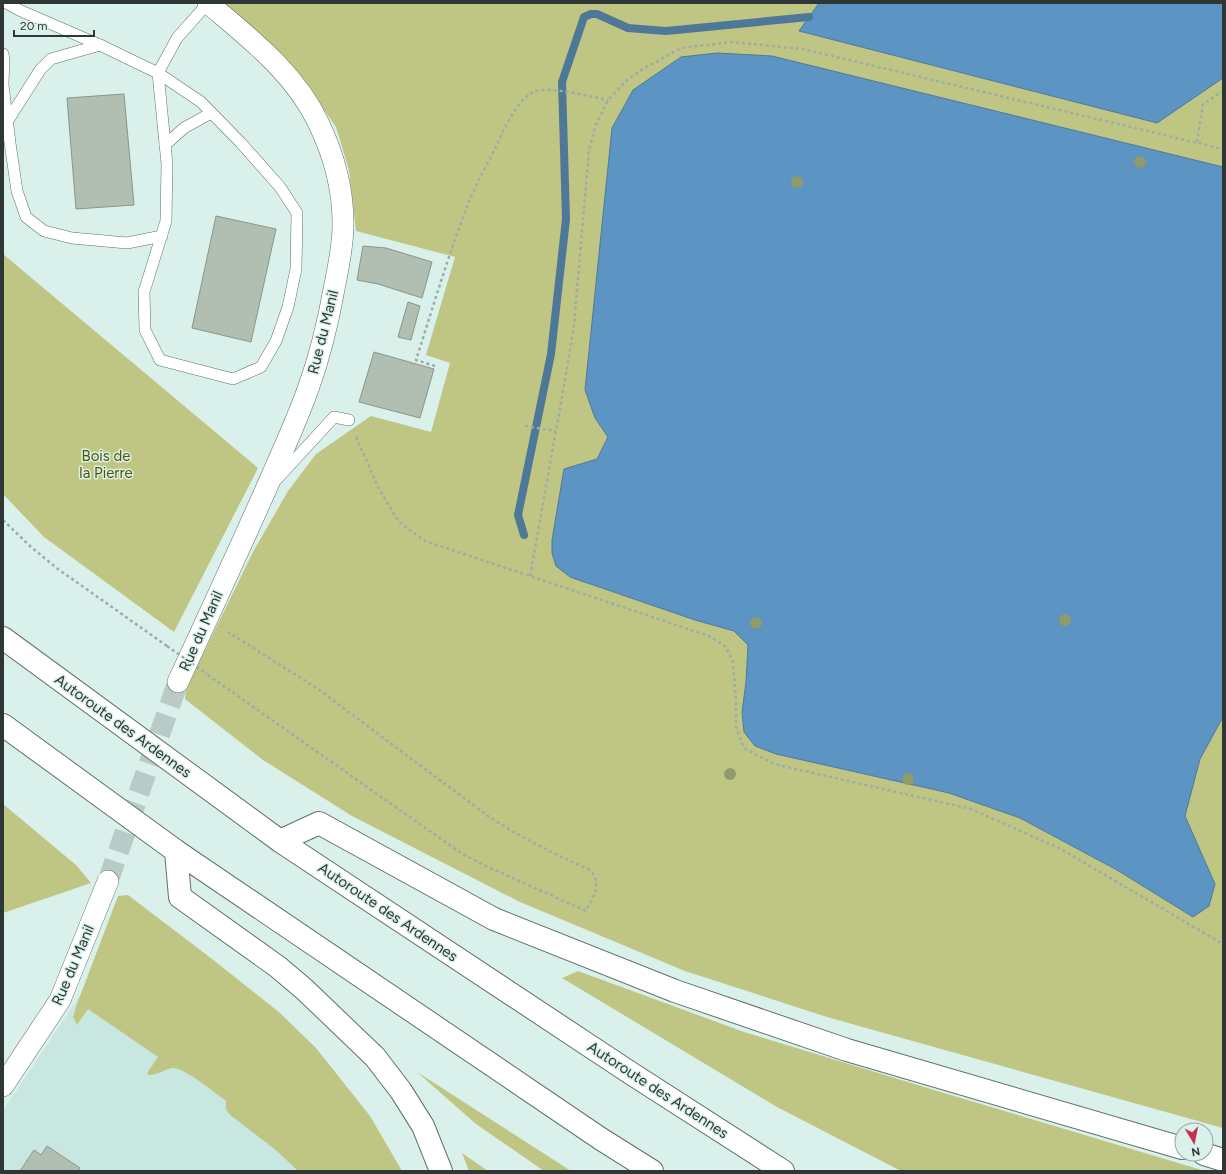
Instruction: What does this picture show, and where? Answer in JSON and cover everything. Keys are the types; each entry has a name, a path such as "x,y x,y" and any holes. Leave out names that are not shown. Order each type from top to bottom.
{"highway":[{"name":"Autoroute des Ardennes","path":"3,638 280,841 623,1068 783,1171"},
{"path":"3,725 176,852 601,1139 652,1171"},
{"path":"280,841 319,823 494,919 675,992 847,1050 1174,1146"},
{"path":"176,852 180,897 278,967 304,989 374,1057 401,1091 423,1126 441,1171"}],"street":[{"name":"Rue du Manil","path":"178,682 300,412 313,376 329,316 340,256 343,230 342,206 338,177 328,144 318,122 296,86 267,55 208,3"},
{"name":"Rue du Manil","path":"3,1086 60,1000 108,881"}],"lane":[{"path":"6,3 158,73 201,102 241,143 280,187 297,213 296,269 288,307 276,341 261,367 233,379 160,360 145,330 144,292 166,221 167,164 158,73 177,38 208,3"},
{"path":"7,122 40,70 51,59 100,45"},
{"path":"3,54 3,84 7,122 17,191 26,217 44,231 72,238 127,243 162,236"},
{"path":"165,146 184,128 211,113"},
{"path":"264,492 334,417 349,420"}],"path":[{"path":"530,576 574,326 589,150 595,127 608,100 637,72 681,48 731,42 803,49 1223,149"},
{"path":"435,366 416,360 444,272 470,200 514,112 534,91 542,89 608,100"},
{"path":"1197,142 1203,104 1223,91"},
{"path":"349,420 379,489 399,522 425,541 709,636 726,647 733,662 736,700 736,727 744,748 774,764 971,809 1059,848 1223,944"},
{"path":"525,426 556,431"},
{"path":"3,520 31,547 58,569 431,832 492,869 586,911 597,886 596,880 590,870 539,846 499,824 318,689 244,641 225,630 206,622"}],"shaded area":[{"path":"80,995 160,1046 313,1171 3,1171 3,1111"}],"green space":[{"path":"224,3 819,3 799,31 1156,123 1223,78 1223,167 772,56 681,57 633,90 612,128 585,390 595,418 608,437 597,459 564,469 552,540 552,553 570,577 695,620 734,631 748,645 746,682 742,712 744,732 755,746 776,754 949,793 1020,818 1117,870 1193,917 1215,884 1185,816 1200,759 1223,717 1223,1128 1214,1125 1214,1122 1202,1122 827,1017 685,971 520,902 352,816 263,760 185,699 186,689 253,552 288,491 316,454 371,416 431,432 450,363 426,355 455,257 356,231 349,170 336,127 298,72"},
{"name":"Bois de la Pierre","path":"3,254 258,468 174,632 44,537 3,494"},
{"path":"3,804 76,865 91,883 3,913"},
{"path":"128,895 280,1013 316,1048 370,1116 402,1171 298,1171 277,1151 229,1114 226,1109 226,1101 192,1076 173,1068 149,1075 147,1073 158,1057 88,1009 77,1025 73,1017 77,1004 118,896"},
{"path":"578,971 744,1032 1205,1171 901,1171 777,1107 562,978"},
{"path":"417,1072 571,1171 544,1171 476,1124"},
{"path":"462,1153 488,1171 469,1171"}],"water":[{"path":"819,3 1223,3 1223,78 1157,123 799,31"},
{"path":"717,53 772,56 1223,167 1223,717 1200,759 1185,816 1215,884 1209,906 1193,917 1117,870 1020,818 949,793 776,754 755,746 744,732 742,712 746,682 748,645 734,631 695,620 570,577 556,566 552,553 552,540 564,469 597,459 608,437 595,418 585,390 612,128 633,90 681,57"}],"building":[{"path":"124,94 134,205 76,209 67,98"},
{"path":"216,216 276,229 251,342 192,328"},
{"path":"363,246 386,248 432,262 422,298 378,284 357,280"},
{"path":"408,302 420,306 411,340 398,337"},
{"path":"374,352 434,369 420,418 359,402"},
{"path":"47,1146 80,1168 78,1171 20,1171 34,1150 41,1155"}],"waterway":[{"path":"524,535 518,515 551,354 566,219 562,82 584,17 591,14 597,14 628,28 666,31 809,17"}],"tunnel":[{"path":"108,881 178,682"}]}
